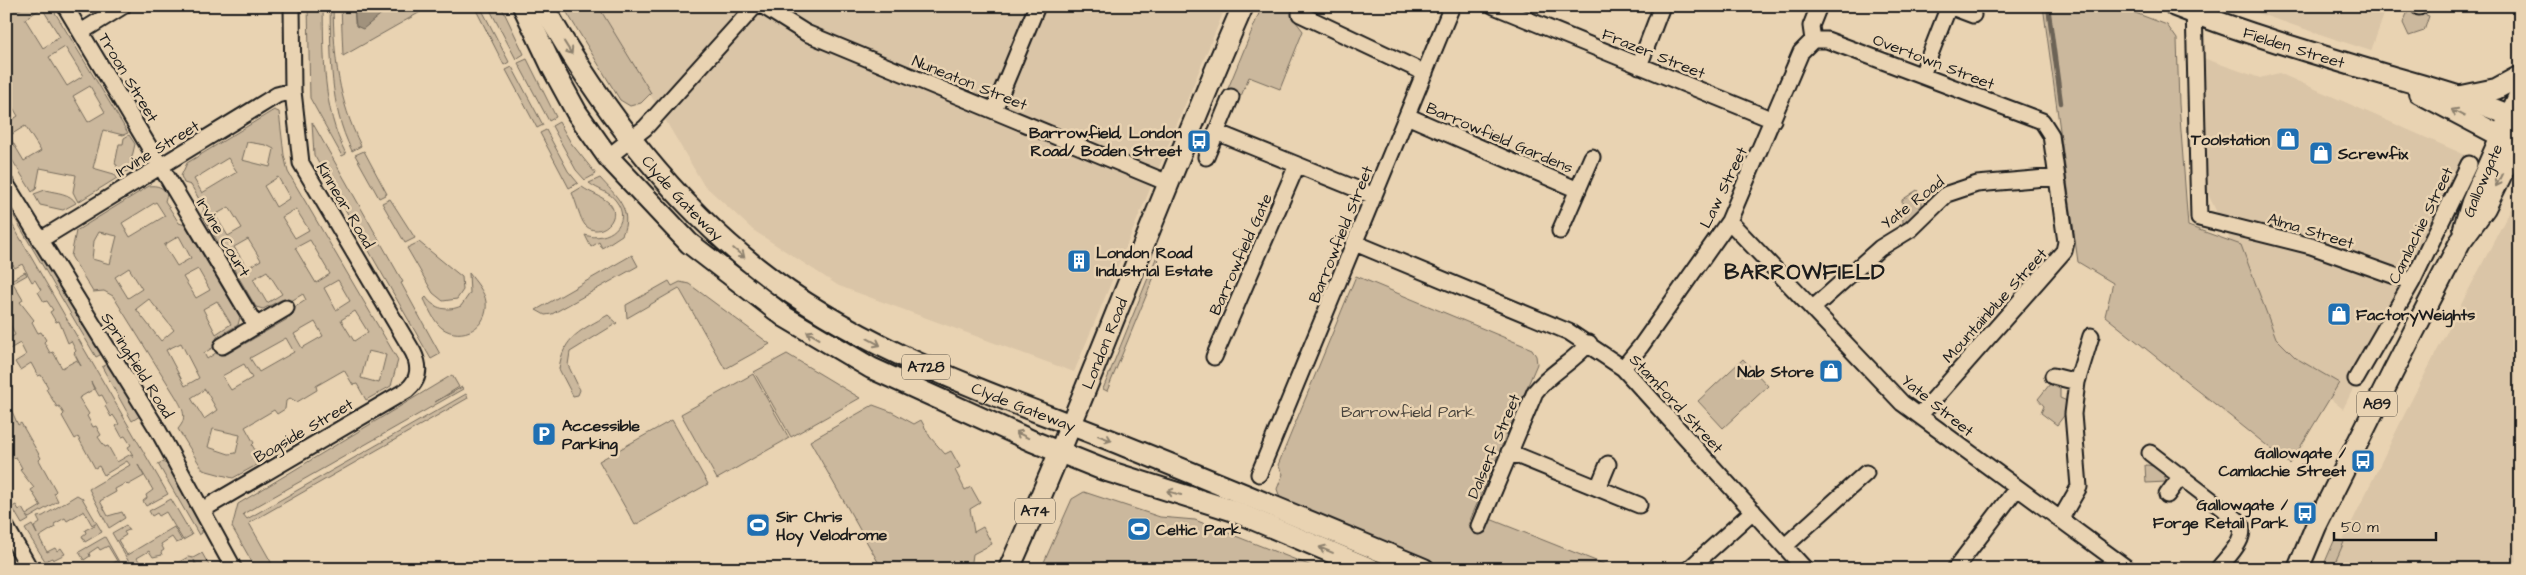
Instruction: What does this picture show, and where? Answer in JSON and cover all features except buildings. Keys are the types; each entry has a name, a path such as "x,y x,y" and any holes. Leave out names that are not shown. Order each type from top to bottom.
{"main road":[{"name":"Clyde Gateway","path":"523,6 570,100 588,130 608,157 688,243 761,300 808,332 900,382 1059,452 1157,488 1231,510 1371,569"},
{"name":"Clyde Gateway","path":"543,6 605,105 664,180 744,257 780,285 892,352 1424,569"},
{"name":"London Road","path":"1008,569 1059,452 1168,182 1243,6"},
{"name":"Fielden Street","path":"2187,9 2386,75 2462,96 2515,118"},
{"name":"Fielden Street","path":"2386,75 2514,141"},
{"name":"Fielden Street","path":"2462,96 2496,89 2520,76"},
{"name":"Gallowgate","path":"2298,569 2332,493 2460,242 2485,208 2514,141 2515,118 2520,92"}],"street":[{"name":"Troon Street","path":"65,6 162,165"},
{"path":"81,32 123,6"},
{"name":"Kinnear Road","path":"292,6 294,91 302,167 413,352 419,365 418,376"},
{"path":"608,157 632,140 755,6"},
{"name":"Nuneaton Street","path":"763,6 806,33 1168,182"},
{"path":"994,110 1037,6"},
{"path":"1303,6 1300,14 1425,73"},
{"name":"Barrowfield Street","path":"1259,474 1452,6"},
{"name":"Frazer Street","path":"1494,6 1773,120"},
{"path":"1639,66 1662,6"},
{"path":"1813,40 1811,26 1819,6"},
{"path":"1922,75 1949,6 1973,15"},
{"name":"Alma Street","path":"2187,9 2199,218 2312,246 2412,282"},
{"name":"Overtown Street","path":"1813,40 1827,40 2042,121"},
{"name":"Law Street","path":"1623,368 1641,346 1729,221 1801,52 1813,40"},
{"name":"Irvine Street","path":"40,240 277,95 294,91"},
{"path":"1206,157 1231,97"},
{"name":"Barrowfield Gardens","path":"1407,116 1578,190"},
{"name":"Mountainblue Street","path":"1920,415 2064,251 2066,242 2051,135 2042,121"},
{"path":"1216,132 1374,196"},
{"name":"Barrowfield Gardens","path":"1560,231 1592,156"},
{"name":"Camlachie Street","path":"2356,379 2412,282 2469,164"},
{"name":"Irvine Court","path":"162,165 256,326"},
{"name":"Barrowfield Gate","path":"1214,357 1298,166"},
{"name":"Yate Road","path":"1812,308 1880,248 1911,229 1947,194 1977,184 2056,177"},
{"name":"Springfield Road","path":"6,184 12,206 40,240 158,430 234,569"},
{"name":"Yate Street","path":"1729,221 1902,403 2124,568"},
{"name":"Stamford Street","path":"1355,243 1569,332 1589,343 1623,368 1805,569"},
{"path":"222,346 286,308"},
{"path":"2060,520 2079,487 2073,414 2077,382 2091,336"},
{"name":"Dalserf Street","path":"1479,526 1535,392 1540,385 1576,359 1589,343"},
{"name":"Bogside Street","path":"202,510 407,390 418,376"},
{"path":"2053,376 2077,382"},
{"path":"1509,452 1639,505"},
{"path":"2150,453 2235,517 2243,528 2240,539 2218,569"},
{"path":"1598,488 1608,464"},
{"path":"1785,546 1866,473"},
{"path":"2167,495 2181,476"},
{"path":"1955,569 2017,488"},
{"path":"1696,567 1753,511"},
{"path":"6,527 30,569"}],"shaded area":[{"path":"354,6 391,6 363,29 356,26"},
{"path":"598,6 1226,6 1074,372 839,286 753,230 703,184"},
{"path":"2236,6 2387,6 2371,51"},
{"path":"2203,58 2260,78 2279,73 2470,157 2343,409 2290,366 2207,192"},
{"path":"2520,191 2520,569 2329,569 2410,403"}],"green space":[{"path":"6,6 17,6 19,10 25,6 51,6 128,133 123,135 103,130 93,168 114,174 117,178 78,202 73,192 76,175 40,168 36,189 32,192 6,150 6,124 18,116 6,96","holes":["42,8 60,37 43,48 25,19","65,47 83,76 67,86 49,57","90,86 105,112 88,122 73,96","25,126 41,151 24,161 9,136"]},
{"path":"308,6 323,6 324,63 328,100 338,136 346,154 342,156 310,98"},
{"path":"330,6 333,6 336,61 342,95 353,129 361,146 352,151 344,134 335,98 331,62"},
{"path":"341,6 354,6 355,23 389,9 391,6 431,6 343,56"},
{"path":"474,6 480,6 509,62 504,65"},
{"path":"488,6 501,6 524,54 516,59"},
{"path":"563,6 598,6 651,93 641,103 630,106 620,100"},
{"path":"1262,6 1294,6 1293,18 1303,31 1280,89 1249,77 1241,96 1227,91"},
{"path":"2043,6 2117,6 2167,25 2177,39 2179,104 2188,226 2241,245 2276,338 2296,358 2339,383 2290,464 2105,316 2113,283 2078,262"},
{"path":"2409,9 2429,16 2424,31 2409,36 2403,23"},
{"path":"527,59 556,117 549,121 518,63"},
{"path":"512,67 543,125 537,128 506,70"},
{"path":"274,110 279,112 288,172 398,360 391,386 366,400 357,384 353,385 344,370 316,386 317,390 297,402 290,398 286,401 285,409 277,414 274,410 245,427 254,443 252,445 262,462 233,478 203,470 178,429 184,417 176,397 113,296 104,291 93,292 71,256 76,231 149,186 157,186 162,188 167,194 165,201 179,223 185,225 240,317 238,325 217,337 214,347 204,353 207,359 217,352 227,354 291,317 295,307 306,300 303,294 291,301 281,300 263,309 256,307 202,215 204,208 191,185 184,183 181,176 187,163","holes":["247,142 266,145 274,149 270,167 242,160","228,158 237,172 202,193 194,179","278,177 290,198 276,207 264,186","156,202 165,216 130,237 122,223","229,207 242,228 228,236 215,215","296,209 309,230 295,238 282,217","99,232 117,236 110,264 92,259 94,241","179,236 191,258 177,266 164,245","248,239 261,260 247,268 234,247","310,240 330,274 316,283 295,248","129,268 142,289 128,298 115,277","198,269 210,290 196,298 183,277","267,271 282,294 267,303 253,279","338,280 350,301 336,310 324,288","149,299 174,330 161,341 136,309","217,301 231,324 216,334 203,309","355,311 368,332 354,341 341,320","315,322 323,336 302,348 294,334","286,338 294,352 259,372 250,358","181,343 199,378 185,386 166,350","368,351 386,355 379,383 361,378","244,364 252,378 231,390 222,376","205,389 217,410 204,419 191,398","213,429 240,435 236,453 229,454 208,447"]},
{"path":"312,122 403,282 401,283 440,354 431,359 314,155"},
{"path":"559,122 571,143 596,174 585,180 576,170 552,126"},
{"path":"546,130 568,171 578,183 569,188 540,133"},
{"path":"129,135 135,144 129,170 119,176 116,171 117,165 115,164 119,144 123,144 124,138"},
{"path":"364,151 387,194 379,198 355,155"},
{"path":"600,178 617,197 626,218 622,235 602,248 599,242 591,247 585,235 594,237 609,234 620,224 622,217 616,201 607,193 589,183"},
{"path":"582,187 609,203 613,209 612,221 603,229 591,229 583,222 572,193"},
{"path":"45,190 67,195 76,203 63,210 40,205 34,194"},
{"path":"1917,190 1922,199 1922,207 1910,221 1903,223 1902,200"},
{"path":"390,199 415,238 405,243 382,203"},
{"path":"13,215 19,221 102,354 96,357"},
{"path":"9,219 168,494 146,506 143,501 147,498 146,495 153,490 138,465 144,476 128,485 126,483 115,489 116,492 100,501 108,516 122,512 125,518 109,528 89,489 130,465 127,461 104,475 99,466 95,468 78,437 75,439 62,416 64,414 59,406 57,407 46,389 48,387 41,375 38,376 31,363 20,370 15,362 26,355 20,343 8,350 6,340 15,335 6,315 6,283 25,272 27,275 13,283 23,300 20,302 34,320 32,322 38,333 41,332 50,353 53,352 62,368 77,360 81,366 74,353 76,351 71,341 68,343 59,321 56,322 50,312 53,310 47,301 44,302 38,292 41,290 35,280 32,282 22,264 15,268 13,265 9,267 6,261 6,248 11,245 6,237 6,221","holes":["91,382 99,396 102,395 111,417 113,415 119,424 116,426 122,437 125,436 131,445 128,447 133,458 131,454 117,462 108,446 105,447 98,437 101,435 96,426 93,427 87,416 89,414 79,398 94,389"]},
{"path":"419,242 462,277 463,290 457,299 443,301 433,293 407,248"},
{"path":"1159,251 1158,267 1107,391 1103,389"},
{"path":"632,255 638,266 552,314 545,315 536,310"},
{"path":"469,273 484,294 486,311 479,325 473,330 466,333 450,332 436,322 424,299 426,297 437,307 446,309 461,306 470,293"},
{"name":"Barrowfield Park","path":"1356,276 1532,349 1536,356 1537,364 1468,525 1485,532 1490,519 1616,569 1446,569 1280,498 1277,489 1283,474 1278,465"},
{"path":"669,281 672,286 680,282 689,284 770,344 725,369 679,288 627,318 626,305"},
{"path":"608,315 617,323 570,352 568,365 580,390 578,395 573,396 559,369 561,358 569,341 575,335"},
{"path":"787,354 860,398 791,437 754,372"},
{"path":"1743,359 1768,386 1723,428 1698,401"},
{"path":"108,364 140,416 132,421 102,367"},
{"path":"753,374 789,438 717,479 681,414"},
{"path":"452,375 459,387 435,402 462,387 463,389 243,514 247,519 466,394 468,398 249,523 275,569 256,569 232,527 238,504"},
{"path":"2050,384 2060,389 2060,398 2067,401 2066,413 2057,425 2041,413 2044,406 2038,399"},
{"path":"6,398 18,425 21,423 41,458 39,460 56,491 54,493 58,501 29,518 26,516 29,520 22,524 12,507 16,505 19,510 22,508 26,515 41,506 31,490 34,488 20,470 22,468 16,457 13,458 8,449 10,448 6,441"},
{"path":"873,405 892,412 914,424 921,420 930,437 945,454 951,451 960,467 955,470 965,490 971,487 980,503 970,509 974,532 983,527 992,544 973,554 971,569 882,569 810,441"},
{"path":"672,420 708,484 635,525 599,461"},
{"path":"162,462 169,465 202,526 202,533 199,535 158,464"},
{"path":"2145,465 2159,469 2164,475 2166,482 2146,483"},
{"name":"Celtic Park","path":"1084,492 1160,517 1195,520 1319,569 1041,569 1072,499"},
{"path":"77,495 82,498 102,532 85,542 82,536 86,533 85,530 95,525 95,523 92,525 84,511 67,521 65,518 54,524 55,527 39,537 47,552 55,548 57,551 61,548 65,554 53,560 52,558 45,561 25,529 32,525 37,534 34,527 40,523 37,517 43,516"},
{"path":"171,499 192,535 183,540 166,512 159,516 157,513 152,516 149,511"},
{"path":"126,525 129,530 124,532 126,535 118,540 127,555 174,527 182,541 176,543 172,537 161,544 164,550 161,552 162,555 153,557 149,551 137,558 141,564 137,566 143,568 133,569 112,533"},
{"path":"105,537 123,569 103,569 117,561 108,546 100,550 98,547 89,553 90,556 84,560 79,552"},
{"path":"2334,541 2344,542 2334,565 2331,564 2329,569 2322,569"},
{"path":"202,553 211,569 199,569 194,560 195,565 189,569 167,569 188,557 193,558"}],"waterway":[{"path":"2048,6 2061,103"}],"place":[{"name":"Toolstation","path":"2288,139"},
{"name":"Barrowfield, London Road/ Boden Street","path":"1199,141"},
{"name":"Screwfix","path":"2321,153"},
{"name":"London Road Industrial Estate","path":"1079,261"},
{"name":"FactoryWeights","path":"2339,314"},
{"name":"Nab Store","path":"1831,371"},
{"name":"Accessible Parking","path":"544,434"},
{"name":"Gallowgate / Camlachie Street","path":"2363,461"},
{"name":"Gallowgate / Forge Retail Park","path":"2305,513"},
{"name":"Sir Chris Hoy Velodrome","path":"758,525"},
{"name":"Celtic Park","path":"1139,529"}],"district":[{"name":"BARROWFIELD","path":"1805,272"}]}
